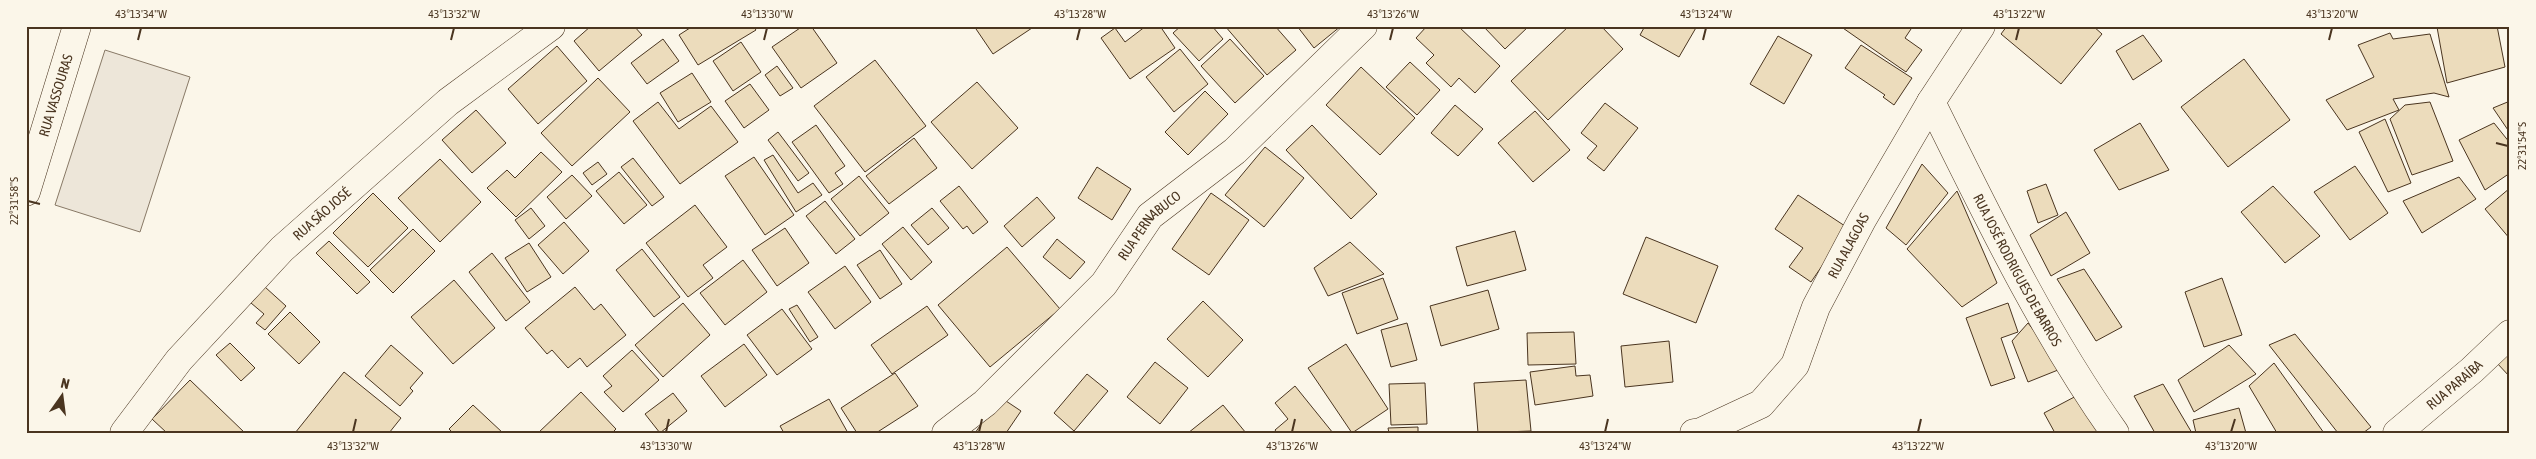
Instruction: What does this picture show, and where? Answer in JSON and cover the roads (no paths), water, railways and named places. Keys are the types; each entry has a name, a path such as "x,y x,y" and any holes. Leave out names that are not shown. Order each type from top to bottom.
{"street":[{"name":"RUA VASSOURAS","path":"26,192 77,26"},
{"name":"RUA SÃO JOSÉ","path":"124,433 179,360 282,249 448,102 551,26"},
{"name":"RUA PERNABUCO","path":"946,433 985,403 1104,284 1150,216 1235,151 1363,26"},
{"name":"RUA ALAGOAS","path":"1694,433 1701,432 1761,404 1795,365 1816,307 1862,220 1931,102 1981,26"},
{"name":"RUA JOSÉ RODRIGUES DE BARROS","path":"1931,102 1987,215 2077,379 2114,433"},
{"name":"RUA PARAÍBA","path":"2397,433 2472,370 2510,334"}]}
